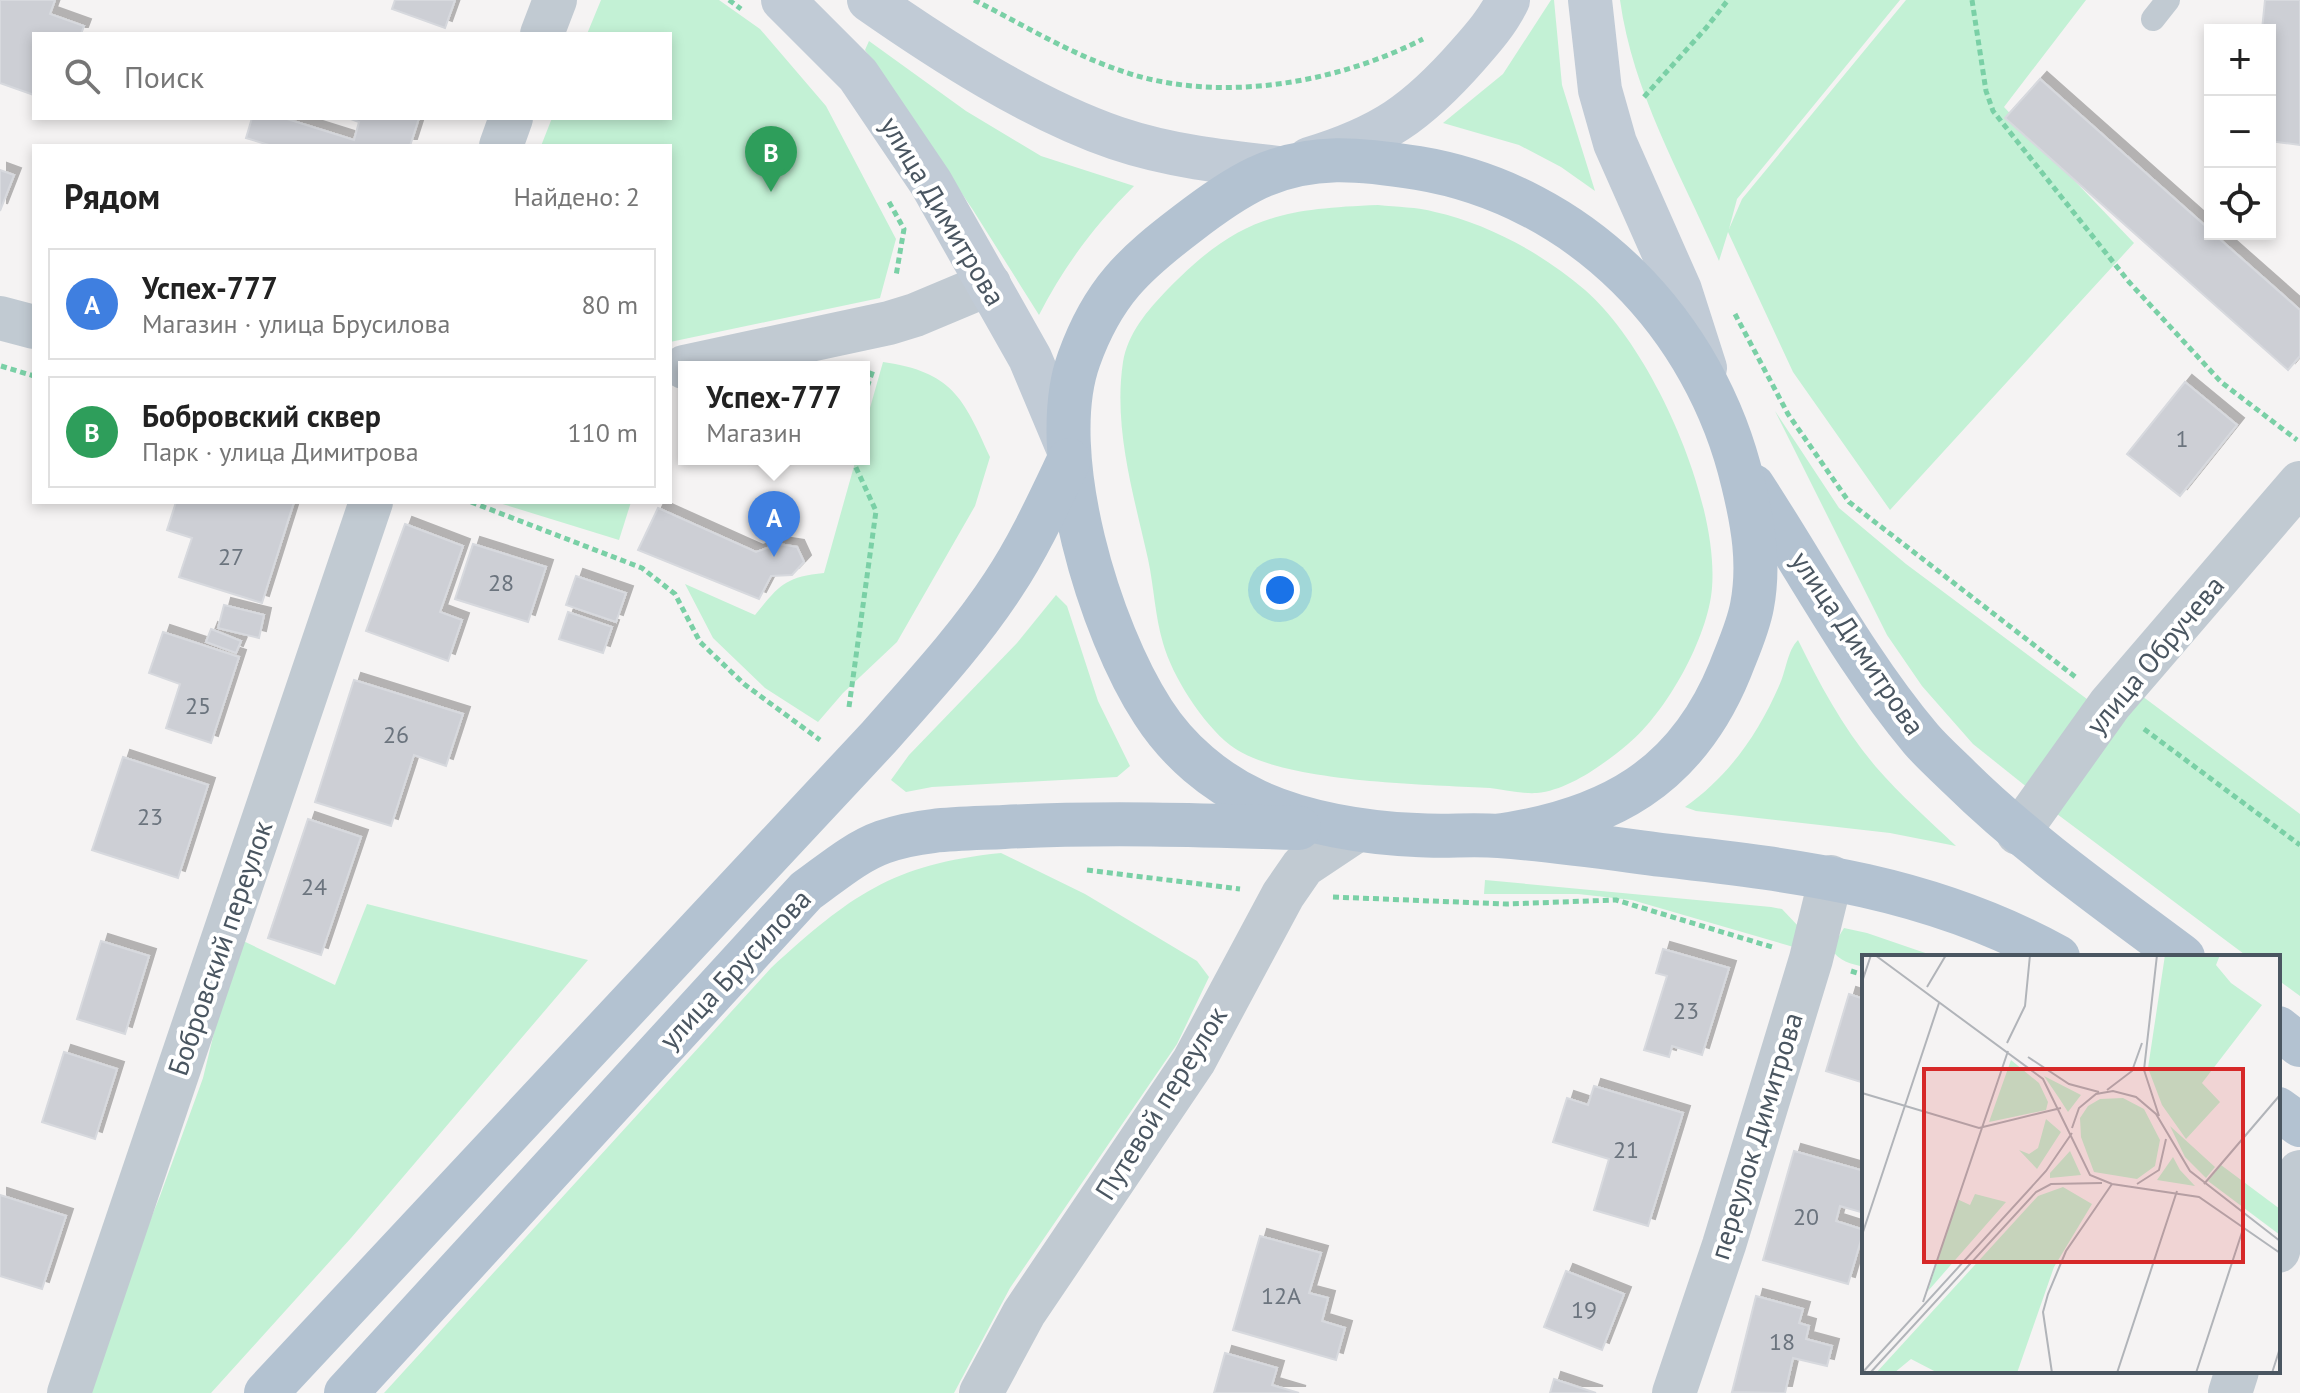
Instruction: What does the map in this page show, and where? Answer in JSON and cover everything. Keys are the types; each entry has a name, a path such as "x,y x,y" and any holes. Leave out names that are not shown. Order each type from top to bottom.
{"main road":[{"name":"улица Димитрова","path":"869,0 906,26 1048,111 1118,139 1178,155 1289,165 1339,159 1472,179 1549,216 1604,253 1626,272 1672,326 1716,405 1738,462 1755,539 1756,571 1752,604 1743,637 1721,692 1698,731 1667,767 1637,790 1610,804 1544,829 1497,836"},
{"path":"1289,165 1352,146 1400,121 1442,84 1501,13 1508,0"},
{"path":"1590,0 1600,90 1615,143 1680,290 1716,405"},
{"name":"улица Димитрова","path":"767,8 858,75 931,183 989,284 1030,358 1068,453"},
{"name":"улица Димитрова","path":"1289,165 1243,185 1141,258 1119,282 1101,310 1077,363 1070,390 1068,453 1082,536 1093,574 1131,671 1149,705 1199,765 1260,803 1357,830 1497,836 1831,877 1946,907 2054,955"},
{"name":"улица Брусилова","path":"266,1393 879,737 952,654 1003,585 1044,513 1068,453"},
{"name":"улица Димитрова","path":"1738,462 1830,610 1922,740 2018,833 2180,955"},
{"name":"улица Брусилова","path":"346,1393 784,914 806,891 846,862 881,843 918,833 957,829 1184,825 1357,830"},
{"path":"2280,1030 2300,1045"},
{"path":"2280,1110 2300,1125"}],"street":[{"path":"543,32 555,0"},
{"path":"502,144 510,120"},
{"path":"712,361 889,323 989,284"},
{"path":"0,318 32,326"},
{"name":"улица Обручева","path":"2018,833 2110,704 2300,483"},
{"name":"Бобровский переулок","path":"69,1393 370,504"},
{"name":"Путевой переулок","path":"981,1393 1024,1313 1194,1061 1283,895 1303,866 1357,830"},
{"name":"переулок Димитрова","path":"1674,1393 1724,1245 1811,959 1831,877"},
{"path":"2280,1244 2300,1172"},
{"path":"2230,1393 2236,1373"}],"path":[{"path":"729,0 767,8"},
{"path":"974,0 1115,69 1166,84 1227,87 1288,81 1389,56 1426,38"},
{"path":"1646,109 1644,98 1728,0"},
{"path":"1972,0 1986,91 1993,111 2140,293 2221,382 2300,443"},
{"path":"870,378 889,323 904,229 888,202"},
{"path":"1729,301 1788,414 1849,502 2110,704 2300,845"},
{"path":"0,365 32,375"},
{"path":"848,714 876,511 855,465"},
{"path":"476,504 642,568 675,594 700,642 744,684 825,744"},
{"path":"1081,869 1283,895 1506,904 1616,900 1862,974"}],"green space":[{"path":"601,0 719,0 760,29 826,106 896,239 880,298 672,342 672,144 542,144 551,120 672,120 672,32 588,32"},
{"path":"1551,0 1554,0 1562,85 1595,191 1561,167 1519,145 1443,123 1503,74"},
{"path":"1620,0 1900,0 1737,199 1729,229 1742,199 1906,0 2086,0 2004,107 2134,243 1890,510 1793,372 1728,232 1719,261 1647,101 1626,35"},
{"path":"869,41 966,111 1041,156 1134,186 1081,247 1039,315 973,210 865,50"},
{"path":"1378,205 1428,210 1495,232 1551,264 1585,290 1610,316 1634,349 1676,428 1693,470 1705,512 1712,588 1703,629 1694,651 1657,714 1628,744 1597,768 1549,791 1525,793 1354,779 1282,767 1252,758 1230,745 1199,712 1173,670 1163,643 1123,437 1121,387 1129,341 1146,314 1167,290 1216,246 1239,232 1286,214"},
{"path":"883,362 925,373 940,381 962,403 990,457 975,506 897,642 843,693 818,722 765,688 713,638 685,584 755,615 770,597 791,580 824,573 854,465 870,465 870,408"},
{"path":"1775,411 1839,508 1906,564 2099,708 2033,792 1973,744 1922,686 1887,635"},
{"path":"502,504 630,504 619,540"},
{"path":"1056,595 1067,606 1098,701 1130,766 1117,777 932,787 906,792 891,780 909,755 1017,643"},
{"path":"1798,640 1833,706 1864,752 1895,788 1956,846 1890,833 1696,811 1685,807 1729,768 1752,737 1771,704 1791,650"},
{"path":"2142,696 2300,814 2300,996 2280,981 2280,955 2245,955 2053,811"},
{"path":"1001,853 1085,894 1197,961 1209,977 1177,1044 1010,1288 954,1393 384,1393 771,968 799,943 850,903 901,875 930,865"},
{"path":"1485,880 1782,909 1799,927 1797,948 1632,900 1578,894 1484,894"},
{"path":"367,904 588,960 351,1238 211,1393 80,1393 160,1196 203,1078 237,938 335,985"},
{"path":"1844,928 1931,955 1862,955 1862,967 1842,959 1831,949"}],"building":[{"path":"0,0 55,0 50,14 84,26 82,32 32,32 32,94 0,83"},
{"path":"395,0 455,0 445,28 392,9"},
{"path":"2265,0 2300,0 2300,145 2276,142 2276,24 2263,24"},
{"path":"2040,79 2204,225 2204,240 2221,240 2300,310 2300,356 2288,370 2005,118"},
{"path":"251,120 290,120 354,140 359,122 354,120 418,120 411,144 266,144 246,138"},
{"path":"0,170 14,175 0,211"},
{"path":"2185,382 2237,425 2180,496 2127,454"},
{"path":"175,504 293,504 262,603 179,577 192,538 167,530"},
{"path":"658,508 756,552 779,544 797,547 804,562 792,575 771,576 759,599 638,550"},
{"path":"405,524 463,546 440,612 462,620 448,661 366,631"},
{"path":"473,544 546,567 528,622 455,599"},
{"path":"576,576 626,593 616,622 566,605"},
{"path":"224,605 264,615 259,638 218,628"},
{"path":"568,612 612,627 603,653 559,639"},
{"path":"211,629 241,641 236,653 206,642"},
{"path":"163,632 239,657 211,743 166,728 180,684 149,673"},
{"path":"354,680 463,714 446,766 414,755 391,826 315,802"},
{"path":"123,757 208,785 178,878 92,850"},
{"path":"308,819 361,837 321,955 268,938"},
{"path":"101,941 149,956 125,1034 77,1019"},
{"path":"1663,949 1729,968 1702,1055 1672,1046 1669,1057 1644,1050 1667,976 1656,973"},
{"path":"1849,994 1862,998 1862,1082 1826,1071"},
{"path":"64,1052 117,1069 95,1139 42,1122"},
{"path":"1594,1086 1683,1113 1648,1226 1594,1210 1609,1159 1553,1142 1567,1098 1588,1105"},
{"path":"1794,1151 1862,1170 1862,1212 1840,1206 1836,1221 1862,1229 1848,1284 1763,1260"},
{"path":"0,1195 66,1216 42,1289 0,1276"},
{"path":"1260,1236 1321,1253 1309,1293 1328,1298 1322,1321 1345,1328 1336,1360 1233,1330"},
{"path":"1566,1271 1624,1294 1602,1350 1544,1327"},
{"path":"1756,1296 1803,1309 1799,1323 1809,1326 1806,1339 1832,1346 1827,1366 1793,1358 1785,1393 1732,1392"},
{"path":"1225,1353 1277,1368 1272,1385 1299,1393 1214,1393"},
{"path":"1554,1379 1596,1393 1550,1393"}],"place":[{"name":"Бобровский сквер","path":"771,192"},
{"name":"Успех-777","path":"774,557"}]}
